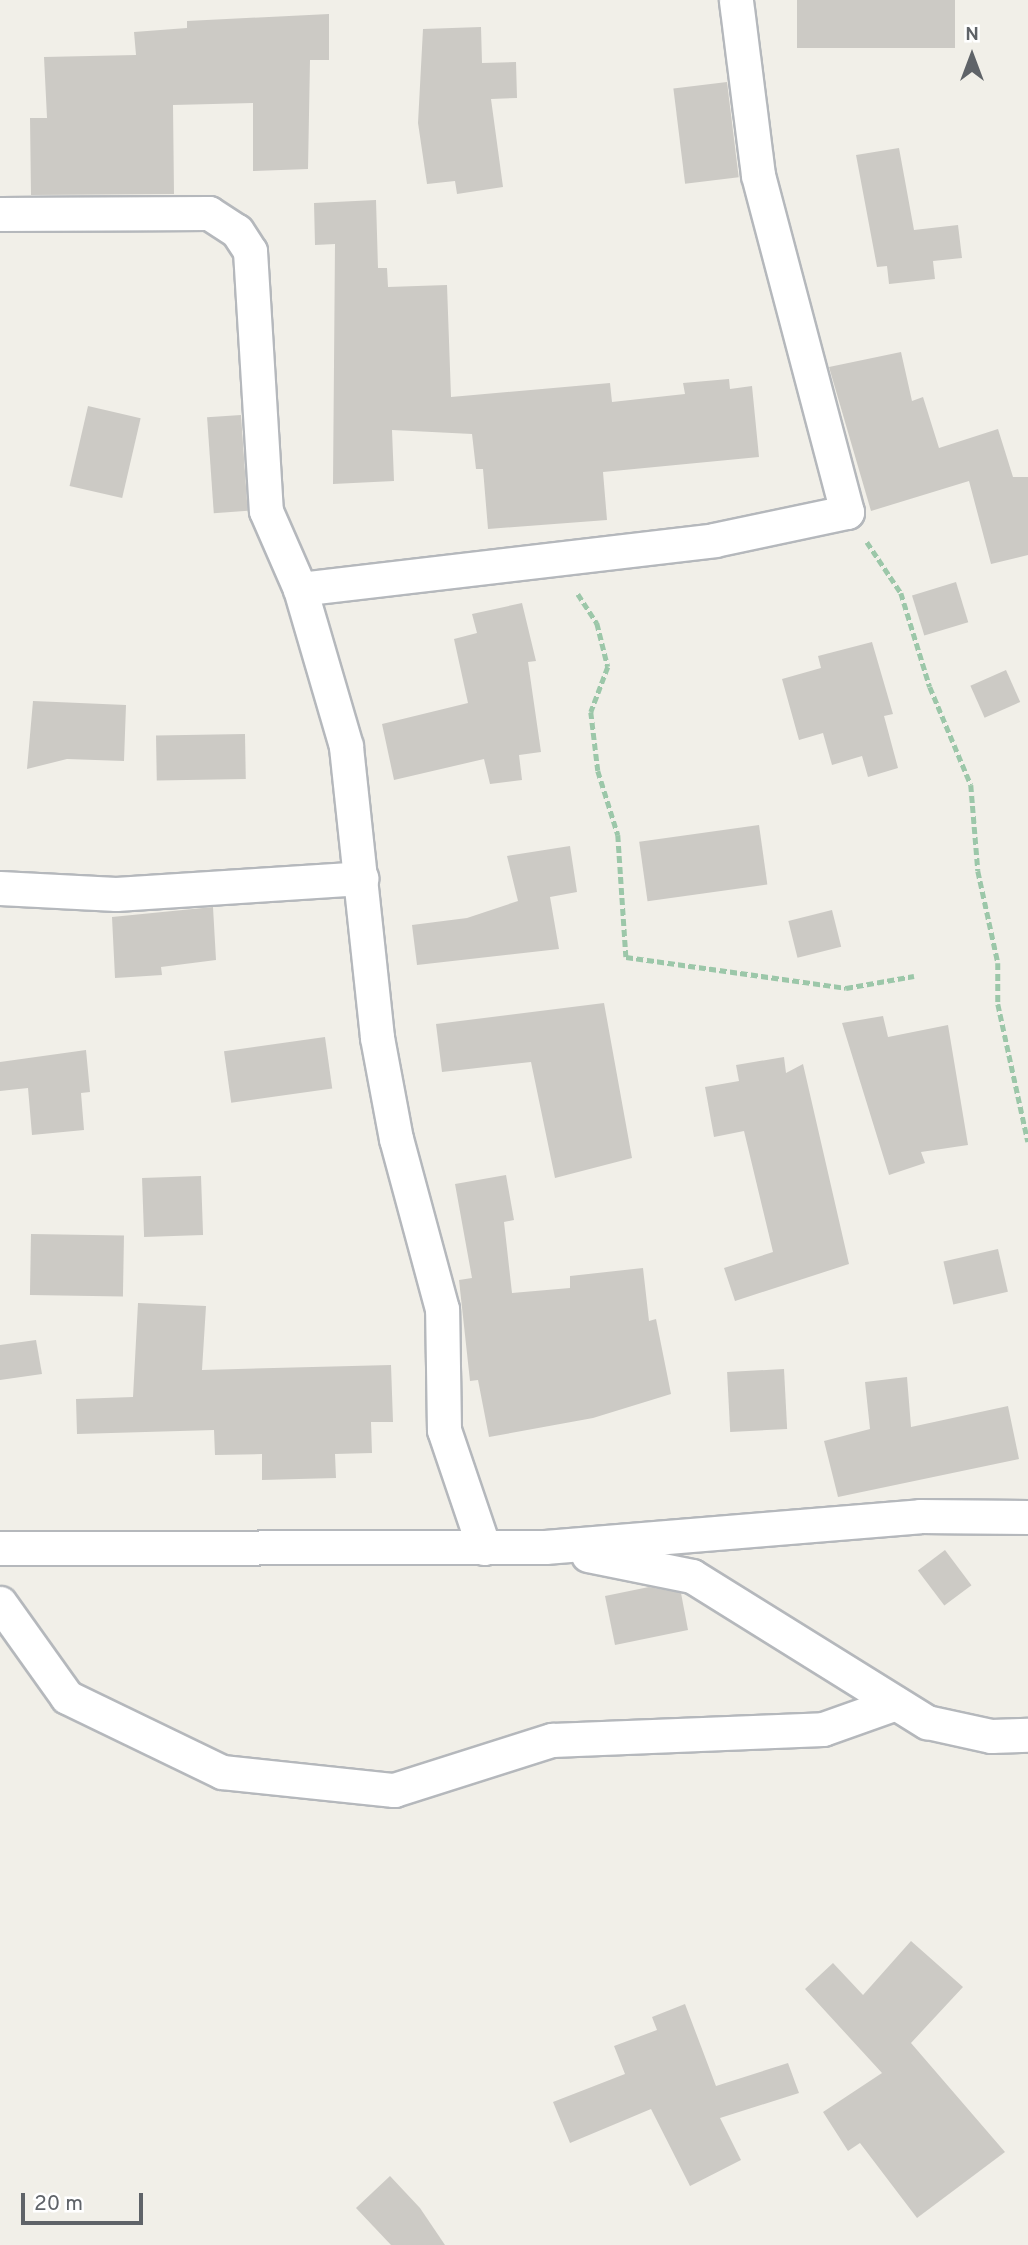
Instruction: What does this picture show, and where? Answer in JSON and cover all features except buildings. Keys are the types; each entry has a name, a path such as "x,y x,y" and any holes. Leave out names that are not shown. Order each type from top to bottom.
{"street":[{"path":"300,589 557,561 714,540 847,512 758,175 736,0"},
{"path":"0,214 209,213 237,232 250,251 267,511 300,589 346,746 361,878 369,985 396,1139 442,1309 444,1430 484,1548"},
{"path":"0,888 116,894 361,878"},
{"path":"0,1548 149,1543 545,1547 920,1516 1028,1517"},
{"path":"545,1547 692,1576 927,1722 991,1736 1028,1735"},
{"path":"0,1603 67,1697 222,1772 394,1790 552,1740 823,1729 896,1703"}],"path":[{"path":"847,512 901,593 971,785 978,871 998,963 998,1004 1028,1142"},
{"path":"557,561 597,623 608,667 591,712 598,771 618,835 626,957 846,988 914,976"}]}
